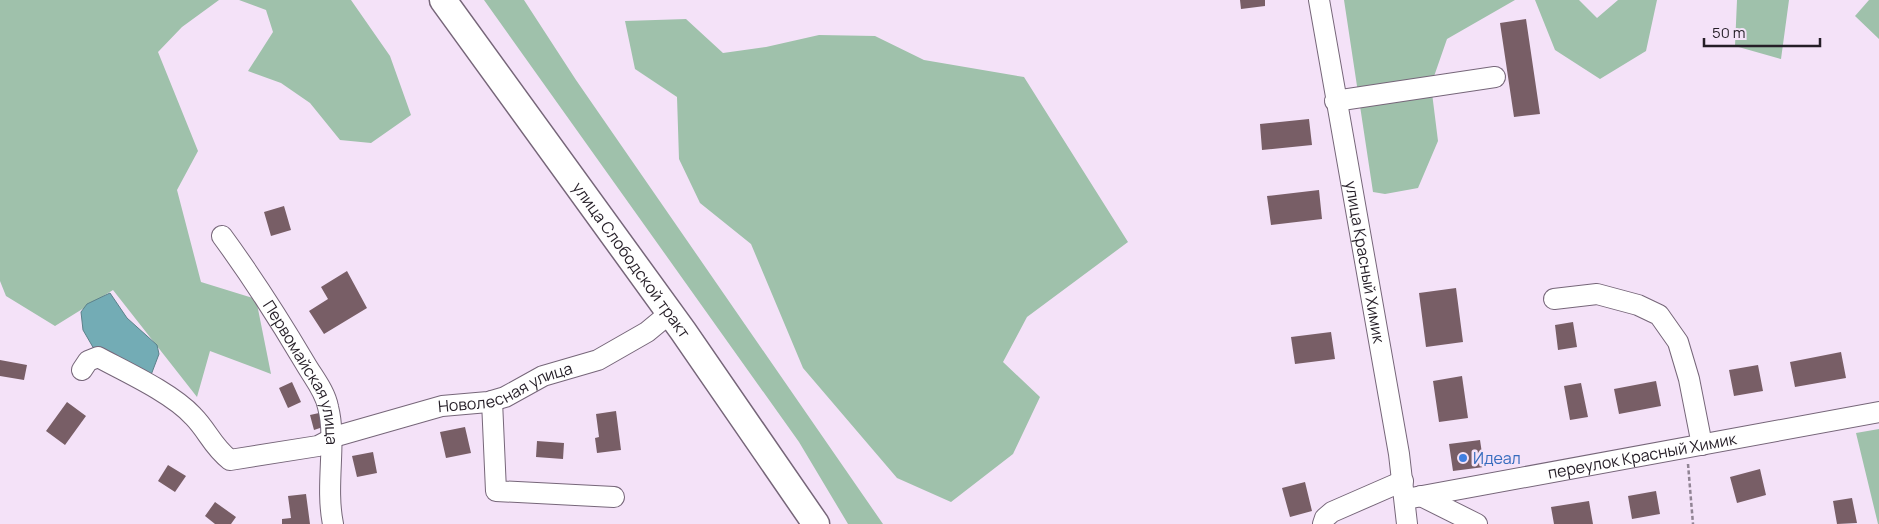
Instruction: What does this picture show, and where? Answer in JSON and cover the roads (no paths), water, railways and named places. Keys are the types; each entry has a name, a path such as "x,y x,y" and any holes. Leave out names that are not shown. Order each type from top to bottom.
{"main road":[{"name":"улица Слободской тракт","path":"443,0 670,313 816,524"}],"street":[{"name":"улица Красный Химик","path":"1319,0 1335,101 1410,492 1407,524"},
{"path":"1335,101 1495,77"},
{"name":"Первомайская улица","path":"222,236 249,274 324,395 330,420 329,484 334,524"},
{"path":"1554,299 1597,294 1638,305 1659,315 1678,342 1689,379 1694,446"},
{"name":"Новолесная улица","path":"82,370 88,360 98,356 175,401 194,416 216,449 230,460 318,446 337,436 442,406 492,401 517,392 543,376 598,360 647,332 670,313"},
{"path":"492,401 496,491 614,497"},
{"name":"переулок Красный Химик","path":"1323,524 1325,518 1332,512 1410,492 1694,446 1879,412"},
{"path":"1410,492 1477,524"}],"place":[{"name":"Идеал","path":"1463,458"}]}
